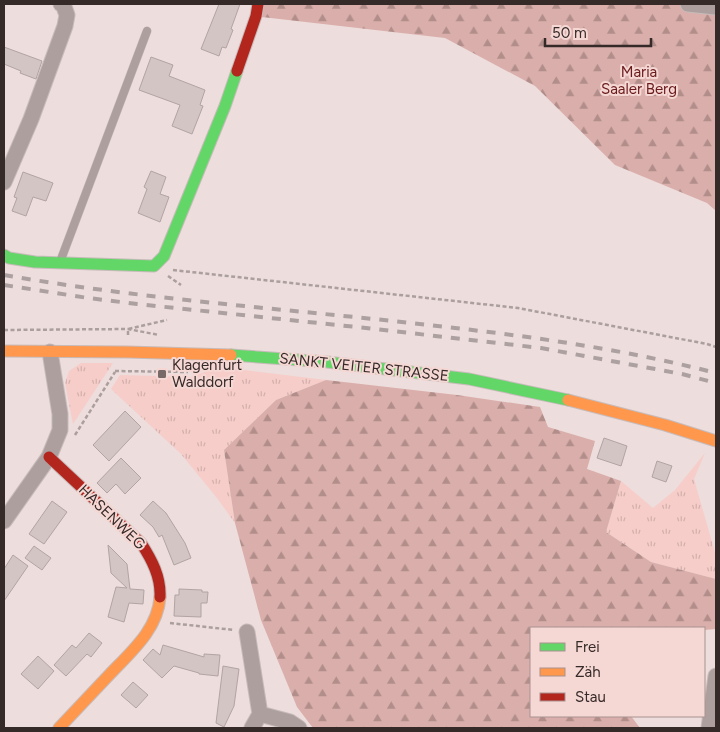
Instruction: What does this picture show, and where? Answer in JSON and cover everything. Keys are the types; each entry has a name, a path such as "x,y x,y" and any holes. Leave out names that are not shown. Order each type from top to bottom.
{"street":[{"path":"4,182 31,119 66,26 67,15 63,4 61,4"},
{"path":"4,254 9,258 36,262 154,266 164,256 189,196 221,115 256,16 258,4"},
{"path":"688,4 716,7"},
{"name":"SANKT VEITER STRASSE","path":"4,351 252,356 327,362 469,379 603,408 716,441"},
{"path":"4,521 49,457 60,430 60,414 50,352"},
{"name":"HASENWEG","path":"49,457 141,543 151,556 157,571 160,587 160,604 154,621 146,634 59,728"},
{"path":"248,632 260,714 252,728"},
{"path":"709,728 716,676"},
{"path":"260,714 290,722 299,728"}],"lane":[{"path":"60,262 147,31"}],"path":[{"path":"154,266 178,271 518,308 707,344 716,348"},
{"path":"71,441 127,352 128,329 167,320"},
{"path":"115,371 188,372 196,370"},
{"path":"154,621 248,632"}],"green space":[{"name":"Maria Saaler Berg","path":"250,4 716,4 716,211 707,203 615,165 535,86 445,38 262,17"},
{"path":"81,363 113,363 73,424 65,383 69,371"},
{"path":"219,367 326,380 276,400 224,450 235,523 181,454 111,389 120,375 191,377"},
{"path":"326,380 457,395 540,407 548,427 595,441 587,469 621,481 606,532 651,562 716,579 716,629 705,630 705,627 530,627 530,717 632,717 640,728 313,728 297,707 261,620 235,523 224,450 276,400"},
{"path":"705,453 694,479 716,556 716,579 651,562 606,532 621,481 653,508 675,490"}],"building":[{"path":"219,4 240,4 226,48 222,47 219,56 201,49"},
{"path":"4,47 42,61 36,79 4,64"},
{"path":"151,57 173,65 169,76 205,90 200,105 203,106 192,134 172,126 180,105 139,90"},
{"path":"151,171 166,177 160,194 169,197 160,222 138,213 147,189 144,187"},
{"path":"23,172 53,183 46,201 33,197 26,216 12,211 17,198 14,197"},
{"path":"125,411 141,427 109,461 93,445"},
{"path":"604,438 627,446 621,466 597,458"},
{"path":"121,458 141,478 125,494 116,484 107,493 97,483"},
{"path":"657,461 672,466 666,482 652,477"},
{"path":"52,501 67,512 44,544 29,534"},
{"path":"153,501 166,513 185,543 191,558 174,565 162,535 159,537 153,527 140,515"},
{"path":"108,545 127,564 130,589 144,590 143,604 129,603 124,622 108,617 116,587 127,588 111,573"},
{"path":"34,546 51,558 42,570 25,558"},
{"path":"13,555 28,566 4,601 4,569"},
{"path":"179,589 208,592 207,603 201,603 201,617 174,616 175,595 179,595"},
{"path":"89,633 102,643 91,657 87,654 66,676 54,665 72,645 76,648"},
{"path":"163,645 204,657 204,654 220,655 218,676 199,674 174,666 162,678 143,660 153,649 160,655"},
{"path":"38,656 54,671 38,689 21,674"},
{"path":"223,666 239,669 234,706 224,727 216,723"},
{"path":"133,682 148,695 136,708 121,695"}],"railway":[{"path":"4,275 116,292 521,336 619,352 716,373"},
{"path":"4,285 137,304 541,348 682,374 716,383"}],"traffic: fast":[{"path":"4,255 9,258 35,262 154,266 164,256 225,106 237,71"},
{"path":"231,355 327,362 469,379 568,400"}],"traffic: slow":[{"path":"4,351 231,355"},
{"path":"568,400 665,425 716,441"},
{"path":"59,728 149,630 158,609 160,597"}],"traffic: jam":[{"path":"237,71 256,16 258,4"},
{"path":"49,457 141,543 155,569 160,597"}],"place":[{"name":"Klagenfurt Walddorf","path":"162,374"}]}
